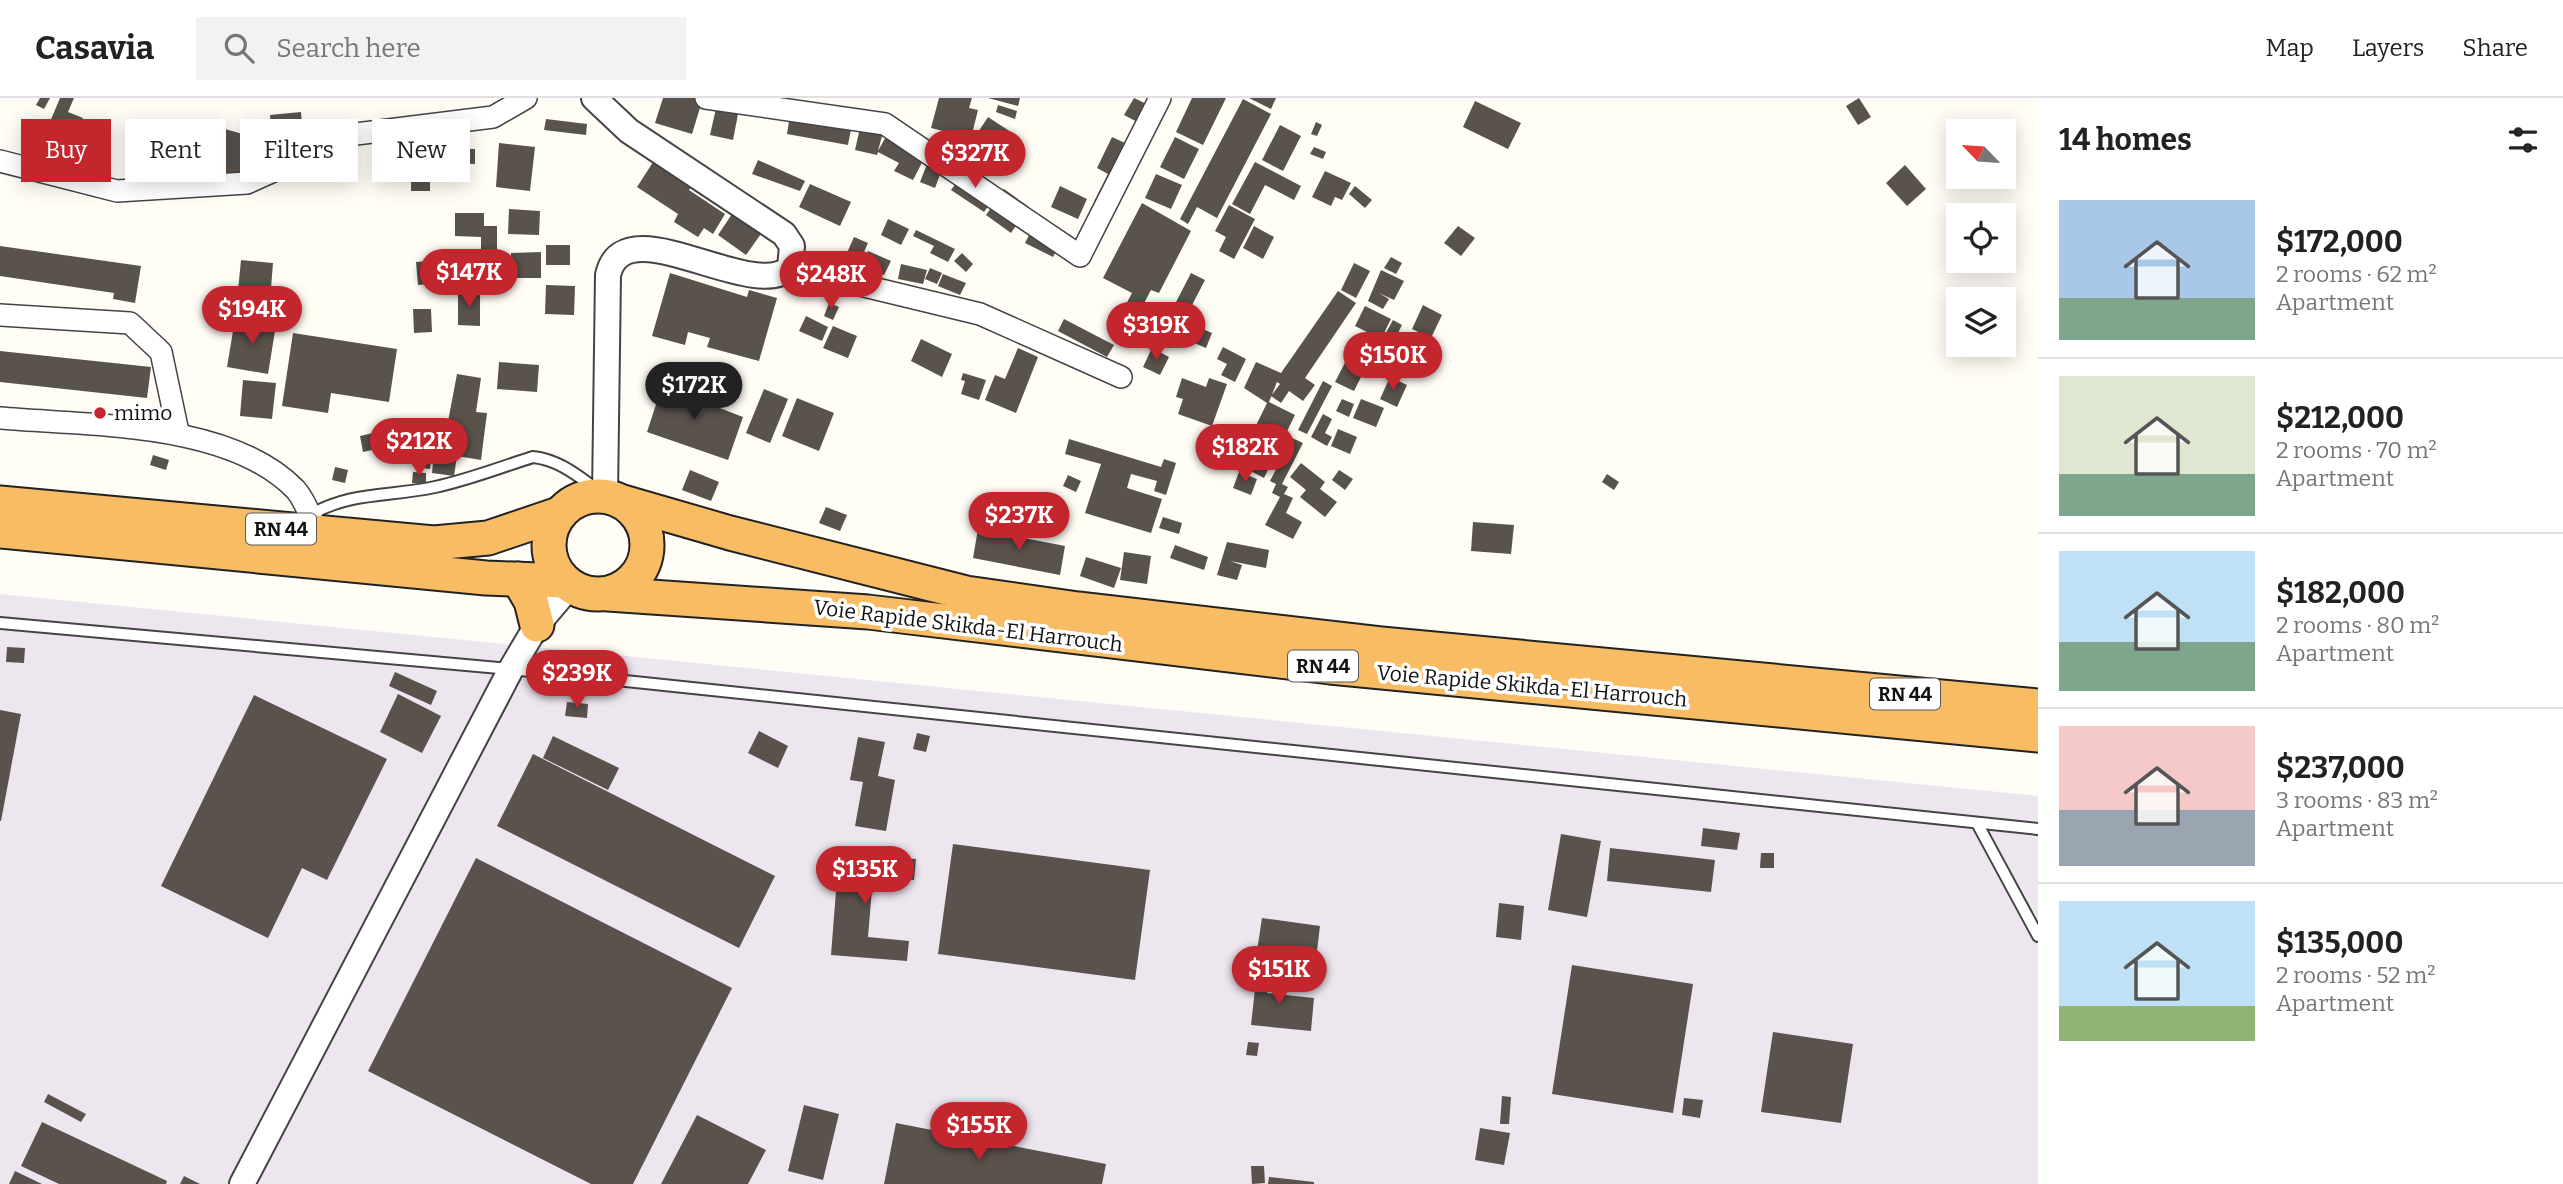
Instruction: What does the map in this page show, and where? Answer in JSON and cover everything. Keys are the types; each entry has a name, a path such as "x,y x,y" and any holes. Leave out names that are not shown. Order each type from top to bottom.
{"highway":[{"name":"Voie Rapide Skikda-El Harrouch","path":"0,503 313,523 434,543 461,542 510,532 559,514 572,502 587,496 614,498 730,533 966,593 1078,609 1408,647 2038,706"},
{"path":"608,594 626,586 640,571 647,553 646,533 638,515 614,498"},
{"path":"559,514 550,530 548,548 553,567 567,584"},
{"name":"Voie Rapide Skikda-El Harrouch","path":"0,531 567,584 595,595 868,612 1329,667 2038,735"},
{"path":"518,579 531,601 537,625"}],"street":[{"path":"0,161 117,191 247,183 356,134 494,117 526,98"},
{"path":"594,98 628,131 783,234 792,246 790,268"},
{"path":"706,98 885,124 1080,256 1160,98"},
{"path":"614,498 607,275 615,258 633,250 662,252 764,278 775,277 790,268 980,314 1121,377"},
{"path":"0,315 130,323 161,352 178,432"},
{"path":"0,418 178,432 229,449 269,471 295,490 313,523"},
{"path":"242,1184 510,669 567,584"}],"lane":[{"path":"313,523 331,503 355,496 439,486 533,457 550,458 614,498"},
{"path":"0,623 510,669 2038,829"},
{"path":"1977,823 2038,936"}],"shaded area":[{"path":"0,594 2038,796 2038,1184 0,1184"}],"building":[{"path":"40,98 50,98 44,109 36,105"},
{"path":"60,98 74,98 68,112 83,118 83,119 51,119"},
{"path":"663,98 703,98 692,134 655,123"},
{"path":"939,98 972,98 969,108 978,110 971,138 931,128"},
{"path":"988,98 1020,98 1018,106"},
{"path":"1134,98 1155,108 1145,126 1124,115"},
{"path":"1192,98 1226,98 1203,145 1176,132"},
{"path":"1249,98 1276,98 1271,109"},
{"path":"1859,98 1871,117 1858,125 1846,106"},
{"path":"1243,99 1271,114 1217,218 1197,207 1188,224 1180,219"},
{"path":"1475,101 1521,123 1508,149 1463,127"},
{"path":"717,104 739,109 733,140 710,135"},
{"path":"998,105 1017,111 1015,119 996,112"},
{"path":"791,108 853,119 848,145 787,134"},
{"path":"301,112 302,119 270,119 270,115"},
{"path":"988,117 1017,136 998,165 969,146"},
{"path":"546,119 587,124 586,135 544,130"},
{"path":"862,119 885,125 878,151 890,129 929,149 913,180 894,171 899,163 878,152 877,155 855,150"},
{"path":"1316,122 1322,125 1317,136 1311,134"},
{"path":"1280,125 1301,136 1283,171 1262,160"},
{"path":"226,129 240,133 239,176 226,172"},
{"path":"1112,137 1138,149 1108,209 1094,202 1108,174 1097,168"},
{"path":"1175,137 1199,149 1184,179 1160,167"},
{"path":"499,143 535,147 530,191 496,187"},
{"path":"1314,147 1326,152 1323,159 1310,154"},
{"path":"470,149 475,149 475,164 470,164"},
{"path":"931,154 942,169 935,188 920,182"},
{"path":"655,159 693,183 689,190 725,214 713,234 704,228 698,237 674,222 678,214 637,187"},
{"path":"758,160 805,181 800,191 752,174"},
{"path":"1255,162 1301,186 1294,200 1265,185 1250,214 1232,204"},
{"path":"1905,165 1926,189 1907,206 1886,183"},
{"path":"966,169 999,191 984,212 951,190"},
{"path":"1325,171 1351,183 1342,200 1335,197 1331,206 1312,197"},
{"path":"1156,174 1182,185 1171,209 1145,198"},
{"path":"411,182 430,182 430,191 411,191"},
{"path":"810,184 851,202 840,226 799,207"},
{"path":"1060,186 1087,199 1078,219 1051,207"},
{"path":"1355,186 1372,200 1365,208 1349,194"},
{"path":"1004,189 1029,207 1027,210 1066,232 1053,257 1025,243 1033,227 1021,218 1011,233 986,215"},
{"path":"1142,203 1191,231 1159,293 1151,290 1130,330 1109,320 1115,308 1122,312 1132,293 1103,278"},
{"path":"1229,205 1255,219 1234,259 1219,251 1226,237 1215,231"},
{"path":"509,209 540,211 539,235 508,234"},
{"path":"734,211 763,231 746,255 718,235"},
{"path":"455,213 484,213 484,226 497,226 497,250 481,250 481,237 455,236"},
{"path":"888,219 909,229 901,245 881,235"},
{"path":"1254,226 1274,237 1263,259 1243,248"},
{"path":"1458,226 1475,238 1461,256 1444,243"},
{"path":"916,230 955,249 948,262 930,253 934,246 913,236"},
{"path":"854,237 868,243 860,261 846,255"},
{"path":"546,245 570,245 570,265 546,265"},
{"path":"0,246 141,266 135,303 113,299 114,293 0,276"},
{"path":"868,251 891,261 884,275 862,265"},
{"path":"541,252 541,278 511,278 511,253"},
{"path":"962,253 973,264 966,272 954,261"},
{"path":"487,256 490,279 458,283 455,261"},
{"path":"1391,257 1402,263 1396,274 1384,268"},
{"path":"241,260 273,263 269,314 236,311"},
{"path":"445,260 448,282 418,285 416,262"},
{"path":"1354,263 1370,271 1356,298 1341,290"},
{"path":"901,264 927,270 923,284 898,279"},
{"path":"930,268 942,273 937,284 925,279"},
{"path":"1381,270 1404,281 1394,300 1379,293 1389,299 1383,309 1368,301"},
{"path":"670,273 747,297 749,290 777,298 759,361 707,347 710,338 688,332 685,345 652,336"},
{"path":"1191,273 1205,280 1189,311 1196,314 1183,347 1159,337 1173,305 1183,309 1175,304"},
{"path":"943,274 966,283 960,295 938,286"},
{"path":"546,285 575,286 574,315 545,314"},
{"path":"1338,291 1356,303 1305,378 1315,385 1303,401 1289,391 1281,403 1271,396 1269,402 1295,415 1264,478 1237,464 1267,403 1244,388 1256,362 1281,373"},
{"path":"458,293 480,293 480,326 458,325"},
{"path":"1153,302 1160,308 1146,323 1139,316"},
{"path":"829,303 839,307 833,320 824,316"},
{"path":"1423,305 1442,315 1431,338 1412,329"},
{"path":"1365,306 1391,319 1381,339 1355,326"},
{"path":"413,309 431,309 432,332 414,333"},
{"path":"806,316 828,327 822,341 799,331"},
{"path":"235,319 276,325 268,374 227,367"},
{"path":"1064,319 1114,345 1107,357 1058,331"},
{"path":"1393,320 1402,325 1393,343 1383,338"},
{"path":"1193,325 1212,333 1206,348 1187,340"},
{"path":"833,326 857,336 848,358 823,348"},
{"path":"293,333 397,349 389,402 331,393 328,413 282,406"},
{"path":"921,339 952,354 942,377 911,361"},
{"path":"1357,341 1399,362 1392,374 1351,353"},
{"path":"1223,347 1246,359 1235,382 1221,375 1227,364 1217,359"},
{"path":"1018,348 1038,357 1016,413 985,400 995,375 1005,379"},
{"path":"1152,348 1169,357 1160,375 1143,367"},
{"path":"0,351 151,367 147,398 0,382"},
{"path":"1349,355 1367,365 1354,391 1335,382"},
{"path":"499,362 539,365 537,392 497,389"},
{"path":"963,373 986,380 979,400 961,394 965,381 961,380"},
{"path":"457,374 481,378 476,412 487,413 481,460 457,456 454,476 432,473 434,453 452,456 456,433 446,432"},
{"path":"665,377 684,384 681,393 743,417 728,460 647,432"},
{"path":"1390,377 1407,385 1397,407 1380,399"},
{"path":"1182,378 1206,387 1209,378 1227,384 1212,426 1178,414 1183,399 1176,397"},
{"path":"243,380 276,383 272,419 240,416"},
{"path":"1323,381 1332,386 1307,434 1298,430"},
{"path":"764,389 788,399 770,443 746,433"},
{"path":"797,398 834,413 819,451 782,436"},
{"path":"1342,399 1354,404 1349,417 1336,411"},
{"path":"1361,399 1384,408 1376,427 1353,418"},
{"path":"1323,414 1332,419 1325,433 1332,437 1327,446 1311,437"},
{"path":"1338,429 1357,437 1350,454 1331,446"},
{"path":"386,430 390,446 363,452 360,436"},
{"path":"1292,438 1303,443 1282,484 1288,487 1284,494 1293,498 1286,513 1302,522 1293,539 1265,525 1280,497 1272,493 1276,484 1270,481"},
{"path":"1069,439 1161,467 1164,459 1176,463 1166,495 1154,491 1157,481 1131,474 1127,488 1162,499 1151,533 1085,513 1101,464 1065,454"},
{"path":"153,455 169,460 166,470 150,465"},
{"path":"415,458 431,460 430,469 414,467"},
{"path":"1301,463 1325,482 1320,489 1337,502 1325,517 1300,497 1306,490 1290,477"},
{"path":"335,467 348,470 345,483 332,480"},
{"path":"690,470 719,482 711,501 682,490"},
{"path":"1339,470 1353,479 1345,490 1332,480"},
{"path":"413,472 426,473 426,484 412,483"},
{"path":"1239,472 1257,479 1251,495 1233,488"},
{"path":"1607,474 1619,482 1614,490 1602,482"},
{"path":"1068,475 1081,481 1076,492 1063,486"},
{"path":"826,507 847,515 840,531 819,523"},
{"path":"1163,517 1182,523 1179,534 1159,528"},
{"path":"1473,522 1514,525 1511,554 1471,551"},
{"path":"978,529 1065,546 1060,575 973,558"},
{"path":"1227,542 1269,550 1266,568 1230,561 1242,565 1237,580 1217,575"},
{"path":"1175,545 1208,557 1204,570 1170,558"},
{"path":"1124,552 1151,556 1147,584 1120,580"},
{"path":"1086,557 1121,568 1114,588 1080,576"},
{"path":"7,647 25,648 24,663 6,662"},
{"path":"395,672 437,691 431,705 389,686"},
{"path":"398,694 441,716 422,753 380,732"},
{"path":"254,695 387,759 327,880 302,868 268,938 161,886"},
{"path":"567,702 588,704 587,718 565,716"},
{"path":"0,710 21,714 1,821 0,821"},
{"path":"759,731 788,746 778,768 748,753"},
{"path":"917,733 930,736 926,752 913,749"},
{"path":"553,736 619,768 608,790 543,758"},
{"path":"858,737 885,742 878,776 895,780 886,831 855,826 863,782 850,780"},
{"path":"533,754 775,876 739,948 497,826"},
{"path":"1703,828 1740,833 1737,850 1701,846"},
{"path":"1561,834 1601,841 1587,917 1548,910"},
{"path":"953,844 1150,870 1135,980 938,954"},
{"path":"1610,848 1715,860 1711,892 1607,881"},
{"path":"839,853 916,859 914,880 873,877 868,937 909,941 907,961 831,955"},
{"path":"1761,853 1774,853 1774,868 1760,868"},
{"path":"476,858 732,988 633,1184 591,1184 368,1071"},
{"path":"1499,903 1524,906 1521,940 1496,937"},
{"path":"1262,918 1320,926 1316,959 1257,951"},
{"path":"1258,962 1270,963 1267,993 1314,998 1311,1031 1251,1025"},
{"path":"1572,965 1693,984 1673,1113 1552,1094"},
{"path":"1773,1032 1853,1044 1841,1123 1761,1112"},
{"path":"1248,1042 1259,1043 1257,1056 1246,1055"},
{"path":"48,1094 86,1114 81,1122 44,1102"},
{"path":"1502,1096 1511,1097 1509,1124 1500,1124"},
{"path":"1684,1098 1703,1100 1700,1118 1682,1115"},
{"path":"804,1105 839,1114 823,1180 788,1171"},
{"path":"697,1115 766,1150 748,1184 661,1184"},
{"path":"42,1122 167,1181 166,1184 59,1184 21,1166"},
{"path":"896,1123 1106,1164 1102,1184 884,1184"},
{"path":"1480,1128 1510,1133 1504,1165 1475,1160"},
{"path":"1251,1166 1264,1166 1265,1183 1252,1184"},
{"path":"15,1171 42,1184 9,1184"},
{"path":"184,1176 200,1184 180,1184"},
{"path":"1269,1177 1314,1182 1314,1184 1268,1184"}],"place":[{"name":"mimo","path":"100,413"}]}
